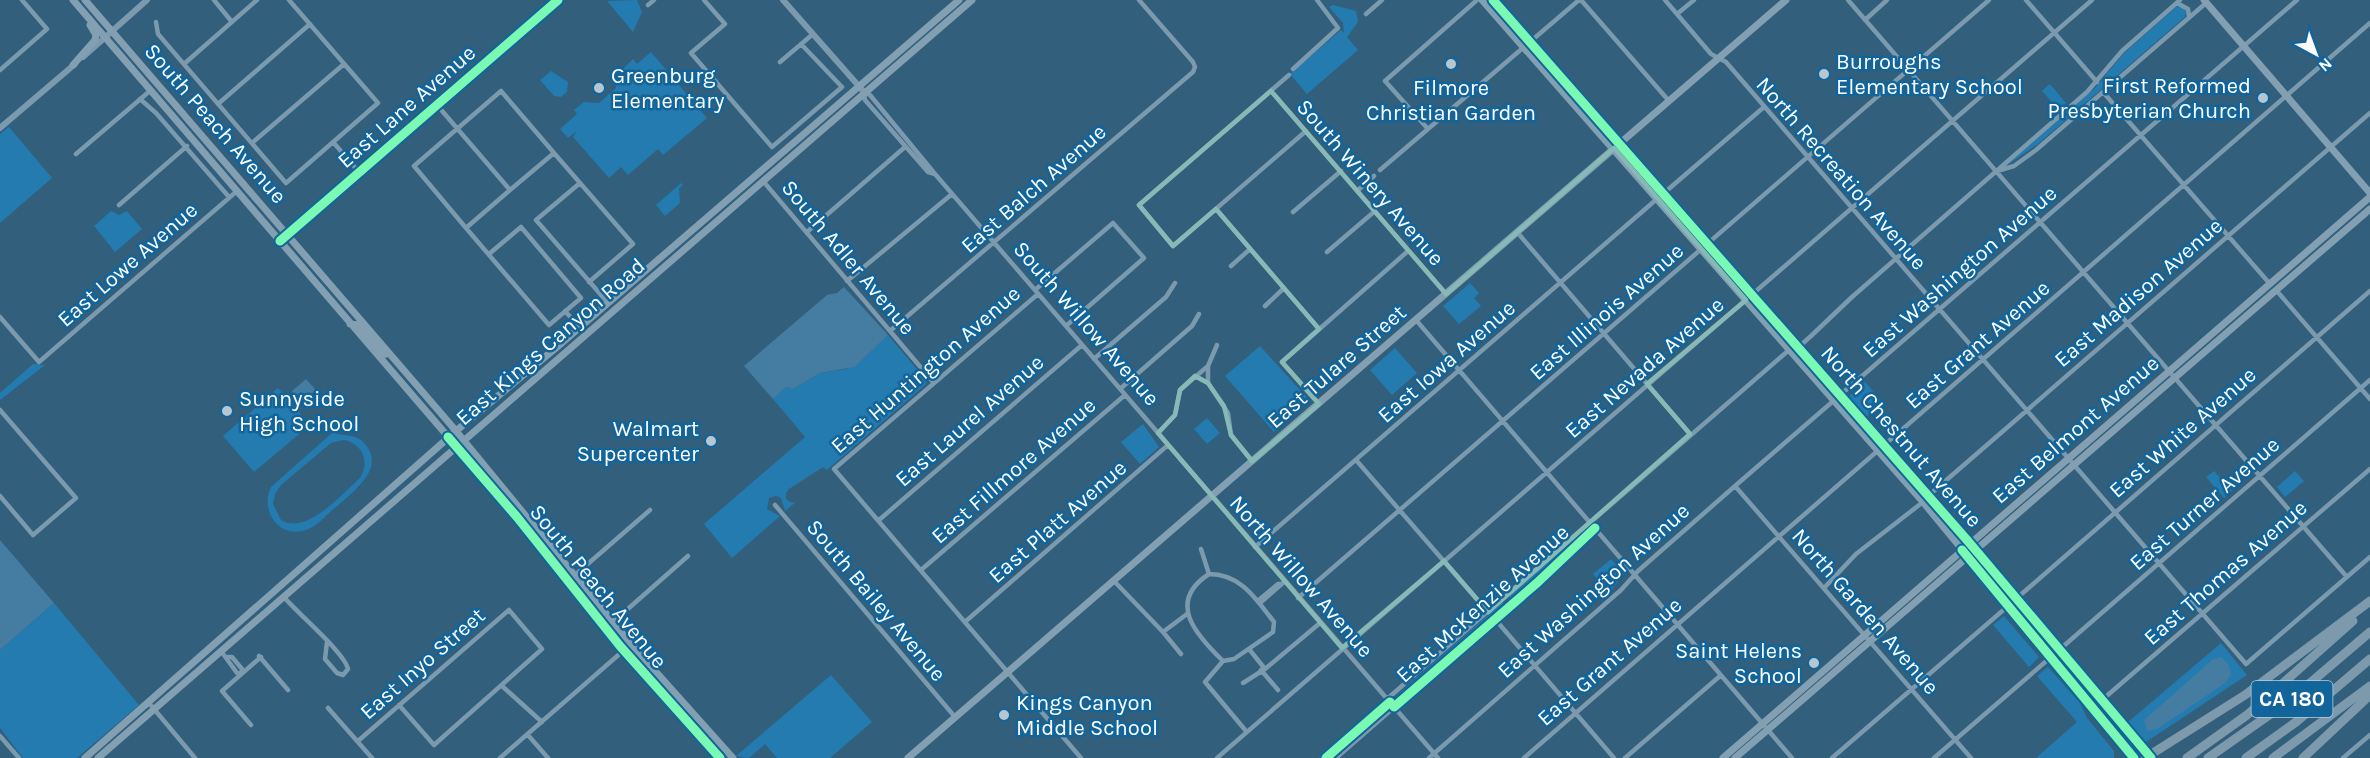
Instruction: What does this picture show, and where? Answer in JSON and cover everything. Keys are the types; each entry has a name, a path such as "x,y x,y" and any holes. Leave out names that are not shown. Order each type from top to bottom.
{"highway":[{"path":"2148,757 2245,696 2370,603"},
{"path":"2187,758 2254,710 2370,603"},
{"name":"CA 180","path":"2208,758 2289,701 2370,632"},
{"name":"CA 180","path":"2246,758 2296,722 2370,660"},
{"path":"2273,758 2370,686"},
{"path":"2303,758 2370,695"}],"main road":[{"name":"South Peach Avenue","path":"73,0 517,517 623,650 720,758"},
{"name":"South Peach Avenue","path":"85,0 396,360 631,644 733,758"},
{"name":"East Kings Canyon Road","path":"85,758 151,706 224,654 284,597 763,180 959,0"},
{"name":"East Kings Canyon Road","path":"98,758 151,706 448,437 862,89 972,0"},
{"path":"1482,0 1528,45"},
{"path":"1493,0 1528,45"},
{"name":"East Tulare Street","path":"908,758 1786,0"},
{"path":"2205,1 2370,195"},
{"path":"73,65 96,38 79,8"},
{"name":"North Chestnut Avenue","path":"1528,45 1620,143 1662,198 1678,214 1686,218 1709,244 1797,347 1837,399"},
{"name":"North Chestnut Avenue","path":"1528,45 1614,148 1661,196 1702,250 1789,350 1973,547 2148,757"},
{"path":"237,191 244,191 261,209 265,209"},
{"name":"East Belmont Avenue","path":"1723,758 1870,642 2068,459 2271,284 2370,195"},
{"name":"East Belmont Avenue","path":"1973,547 2073,465 2370,209"},
{"path":"313,280 327,290 351,318 358,317"},
{"path":"350,324 358,325 379,349 396,360"},
{"name":"North Chestnut Avenue","path":"1926,499 1965,554 2134,758"},
{"path":"517,517 523,518 539,537 548,541"},
{"path":"536,540 569,574 575,575"},
{"name":"East Belmont Avenue","path":"1735,758 1864,635 1965,554"},
{"path":"578,591 606,620 613,622"},
{"path":"2008,606 2026,619 2049,647 2059,650"}],"street":[{"path":"0,70 46,29 22,0"},
{"path":"0,128 147,0"},
{"path":"214,0 232,22"},
{"path":"184,64 258,0"},
{"path":"156,22 158,34 286,183 378,103 290,0"},
{"name":"East Lane Avenue","path":"279,241 558,0"},
{"path":"648,5 654,0"},
{"path":"704,0 725,24 691,53 772,147 842,87 801,44"},
{"name":"South Willow Avenue","path":"783,0 862,89 877,102 935,174 1211,496"},
{"name":"East Balch Avenue","path":"890,332 1195,68 1139,0"},
{"path":"1293,69 1338,28 1317,0"},
{"path":"1366,14 1382,0"},
{"path":"1428,129 1384,81 1477,0"},
{"path":"1380,170 1580,0 1669,101"},
{"name":"North Recreation Avenue","path":"1665,0 1711,54 1719,58 1852,208 2246,664 2347,577"},
{"path":"1677,15 1694,0"},
{"path":"1848,0 2347,577 2370,557"},
{"path":"1865,20 1887,0"},
{"name":"East Illinois Avenue","path":"1298,598 1989,0"},
{"path":"2026,0 2097,82 2122,51 2178,2 2188,9 2189,17"},
{"name":"East Nevada Avenue","path":"1216,758 2092,0"},
{"name":"East Washington Avenue","path":"1429,758 1436,756 1735,486 2297,0"},
{"path":"1997,171 2014,166 2036,150 2205,1"},
{"name":"East Grant Avenue","path":"1524,758 2370,23"},
{"path":"218,104 310,24"},
{"path":"780,62 813,34"},
{"path":"252,143 344,64"},
{"path":"1288,75 1139,205 1173,246 1306,131"},
{"name":"East McKenzie Avenue","path":"1387,699 1690,434 1789,350 1797,347 2097,82"},
{"name":"South Willow Avenue","path":"862,89 865,100 928,172 935,174"},
{"path":"76,154 151,90"},
{"path":"489,254 520,227 581,298 549,325 414,166 501,91 633,244 589,282"},
{"name":"South Winery Avenue","path":"1271,91 1446,294"},
{"path":"2103,92 2370,399"},
{"name":"South Peach Avenue","path":"140,99 156,112 187,146 230,198"},
{"path":"437,105 510,190"},
{"name":"East Iowa Avenue","path":"1255,547 1764,108"},
{"name":"East Madison Avenue","path":"1825,587 1856,554 1926,499 2370,113"},
{"path":"333,142 359,172"},
{"path":"119,205 187,146"},
{"path":"807,232 906,147"},
{"path":"466,228 554,153"},
{"path":"1293,212 1341,171"},
{"path":"1357,190 1374,176"},
{"name":"South Adler Avenue","path":"763,180 934,383"},
{"path":"580,183 536,220 608,303"},
{"name":"East Lowe Avenue","path":"0,317 39,362 237,191"},
{"path":"847,281 952,194"},
{"path":"1216,209 1319,329"},
{"path":"1327,252 1375,211"},
{"name":"East Huntington Avenue","path":"879,520 834,469 1113,223 1133,242 1144,258 1066,326"},
{"path":"1517,232 1690,434"},
{"path":"1231,266 1250,249"},
{"path":"1319,405 1282,362 1408,251"},
{"path":"1094,359 1166,297 1175,283"},
{"path":"1265,306 1284,288"},
{"name":"East White Avenue","path":"2017,598 2370,291"},
{"path":"565,311 580,328"},
{"name":"East Fillmore Avenue","path":"1120,389 1192,326 1199,314"},
{"path":"1416,320 1792,758"},
{"name":"East Laurel Avenue","path":"879,520 1082,345"},
{"path":"1208,383 1208,366 1217,345"},
{"path":"1158,433 1175,415 1180,390 1208,366"},
{"path":"1195,376 1208,383 1228,413 1231,435 1252,461"},
{"name":"East Turner Avenue","path":"2059,650 2370,380"},
{"name":"East Fillmore Avenue","path":"921,570 1125,395"},
{"path":"0,410 76,498 33,535 0,496"},
{"path":"0,422 6,417"},
{"name":"East Platt Avenue","path":"966,621 1168,445"},
{"path":"1356,460 1488,612"},
{"name":"East Thomas Avenue","path":"2102,700 2370,469"},
{"name":"North Garden Avenue","path":"1735,486 1971,758"},
{"name":"North Willow Avenue","path":"1211,496 1283,583 1436,756"},
{"name":"South Bailey Avenue","path":"775,505 955,717"},
{"path":"575,575 651,510"},
{"path":"879,520 1081,758"},
{"name":"East McKenzie Avenue","path":"1336,758 1595,528"},
{"path":"1201,549 1209,574"},
{"path":"613,622 688,556"},
{"path":"1223,661 1187,614 1185,608 1189,593 1198,581 1209,574 1220,574 1237,580 1247,588 1274,622 1273,632 1234,659 1223,661 1205,682 1246,731"},
{"path":"1114,581 1181,654"},
{"path":"1283,583 1260,603 1260,599 1278,584 1283,583"},
{"path":"284,597 327,642 348,664 348,669 343,675 337,673 325,659 327,642"},
{"path":"1503,597 1511,605"},
{"path":"1832,758 2008,606"},
{"name":"East Inyo Street","path":"357,741 509,610 542,649 502,686"},
{"path":"1163,632 1187,614"},
{"path":"1495,619 1614,758"},
{"path":"1243,684 1320,623"},
{"path":"500,758 631,644"},
{"path":"1249,649 1278,690"},
{"path":"224,654 227,662 237,673 242,674"},
{"path":"251,725 222,691 260,656 288,690"},
{"path":"1934,758 2051,657"},
{"path":"1625,758 1720,676"},
{"path":"399,705 434,745 502,686 542,722"},
{"path":"151,706 195,758"},
{"path":"328,708 372,758"},
{"path":"528,735 548,758"},
{"path":"2343,758 2370,735"},
{"path":"0,736 19,758"}],"highlighted area":[{"path":"1271,91 1446,294 1614,148 1746,300 1647,384 1690,434 1488,612 1444,561 1342,648 1158,433 1175,415 1180,390 1195,376 1208,383 1224,406 1231,435 1252,461 1319,404 1282,362 1319,329 1216,209 1173,246 1139,205"}],"shaded area":[{"path":"637,0 642,12 633,32 607,1"},
{"path":"1333,5 1356,11 1358,22 1347,37 1358,50 1307,94 1290,74 1341,30 1344,33 1343,23 1329,7"},
{"path":"2176,7 2182,7 2186,11 2185,17 2038,144 2003,168 2095,88 2123,54"},
{"path":"651,52 707,118 663,155 658,149 628,175 621,167 609,178 573,137 577,131 568,138 560,129 577,114 574,110 584,102 599,103 616,88 617,75 633,59 637,64"},
{"path":"551,71 568,82 567,92 561,97 554,96 540,80"},
{"path":"2050,84 2066,103 2059,110 2042,91"},
{"path":"9,127 52,178 0,223 0,134"},
{"path":"681,183 683,185 679,189 680,203 665,216 656,205"},
{"path":"111,211 119,215 127,211 142,229 115,252 94,226"},
{"path":"1470,283 1479,293 1474,298 1481,306 1459,324 1443,306"},
{"path":"844,287 888,335 855,367 820,373 793,389 786,387 773,399 744,366 827,295 837,293"},
{"path":"888,335 926,380 926,384 827,470 823,467 789,489 786,499 792,503 796,502 785,511 781,498 776,496 769,498 767,509 780,516 732,558 704,524 805,437 773,399 786,387 793,389 820,373 847,369 858,364"},
{"path":"1260,346 1309,400 1274,432 1225,376"},
{"path":"1395,348 1417,373 1392,395 1370,370"},
{"path":"33,364 45,365 0,400 0,393"},
{"path":"306,379 316,390 301,402 292,391"},
{"path":"1865,382 1883,403 1866,417 1848,397"},
{"path":"278,388 310,425 254,472 223,436"},
{"path":"1207,418 1220,433 1207,444 1194,429"},
{"path":"1143,424 1159,447 1140,464 1121,442"},
{"path":"333,432 359,439 369,450 372,460 370,469 359,486 321,521 303,531 285,530 273,520 268,504 271,487","holes":["344,440 351,442 363,454 364,466 360,478 334,503 312,518 291,523 281,520 273,504 275,494 281,485 331,443"]},
{"path":"2214,471 2232,491 2224,498 2206,477"},
{"path":"2295,471 2304,481 2285,497 2277,487"},
{"path":"1585,527 1524,591 1514,600 1510,599 1509,596"},
{"path":"0,540 54,603 0,650"},
{"path":"1611,559 1624,574 1609,593 1593,574"},
{"path":"1503,602 1505,608 1399,699 1395,699 1396,696"},
{"path":"54,603 139,705 77,758 23,758 0,728 0,650"},
{"path":"2004,616 2039,657 2029,667 1993,625"},
{"path":"2221,643 2247,675 2146,742 2128,722"},
{"path":"2221,657 2229,665 2231,675 2225,683 2157,729 2147,731 2144,720 2212,660"},
{"path":"2048,667 2080,703 2087,718 2114,751 2114,758 2036,758 2077,722 2037,676"},
{"path":"831,675 872,722 830,758 777,758 765,744 749,758 736,756"},
{"path":"1383,703 1388,706 1388,710 1332,758 1318,758"}],"cycle path":[{"path":"280,241 558,0"},
{"path":"1493,0 1967,540 2151,758"},
{"path":"448,437 517,517 620,646 720,758"},
{"path":"1394,707 1538,582 1595,528"},
{"path":"1962,550 2134,758"},
{"path":"1326,758 1390,702"}],"place":[{"name":"Filmore Christian Garden","path":"1451,64"},
{"name":"Burroughs Elementary School","path":"1824,74"},
{"name":"Greenburg Elementary","path":"599,88"},
{"name":"First Reformed Presbyterian Church","path":"2263,98"},
{"name":"Sunnyside High School","path":"227,411"},
{"name":"Walmart Supercenter","path":"711,441"},
{"name":"Saint Helens School","path":"1814,663"},
{"name":"Kings Canyon Middle School","path":"1004,715"}]}
